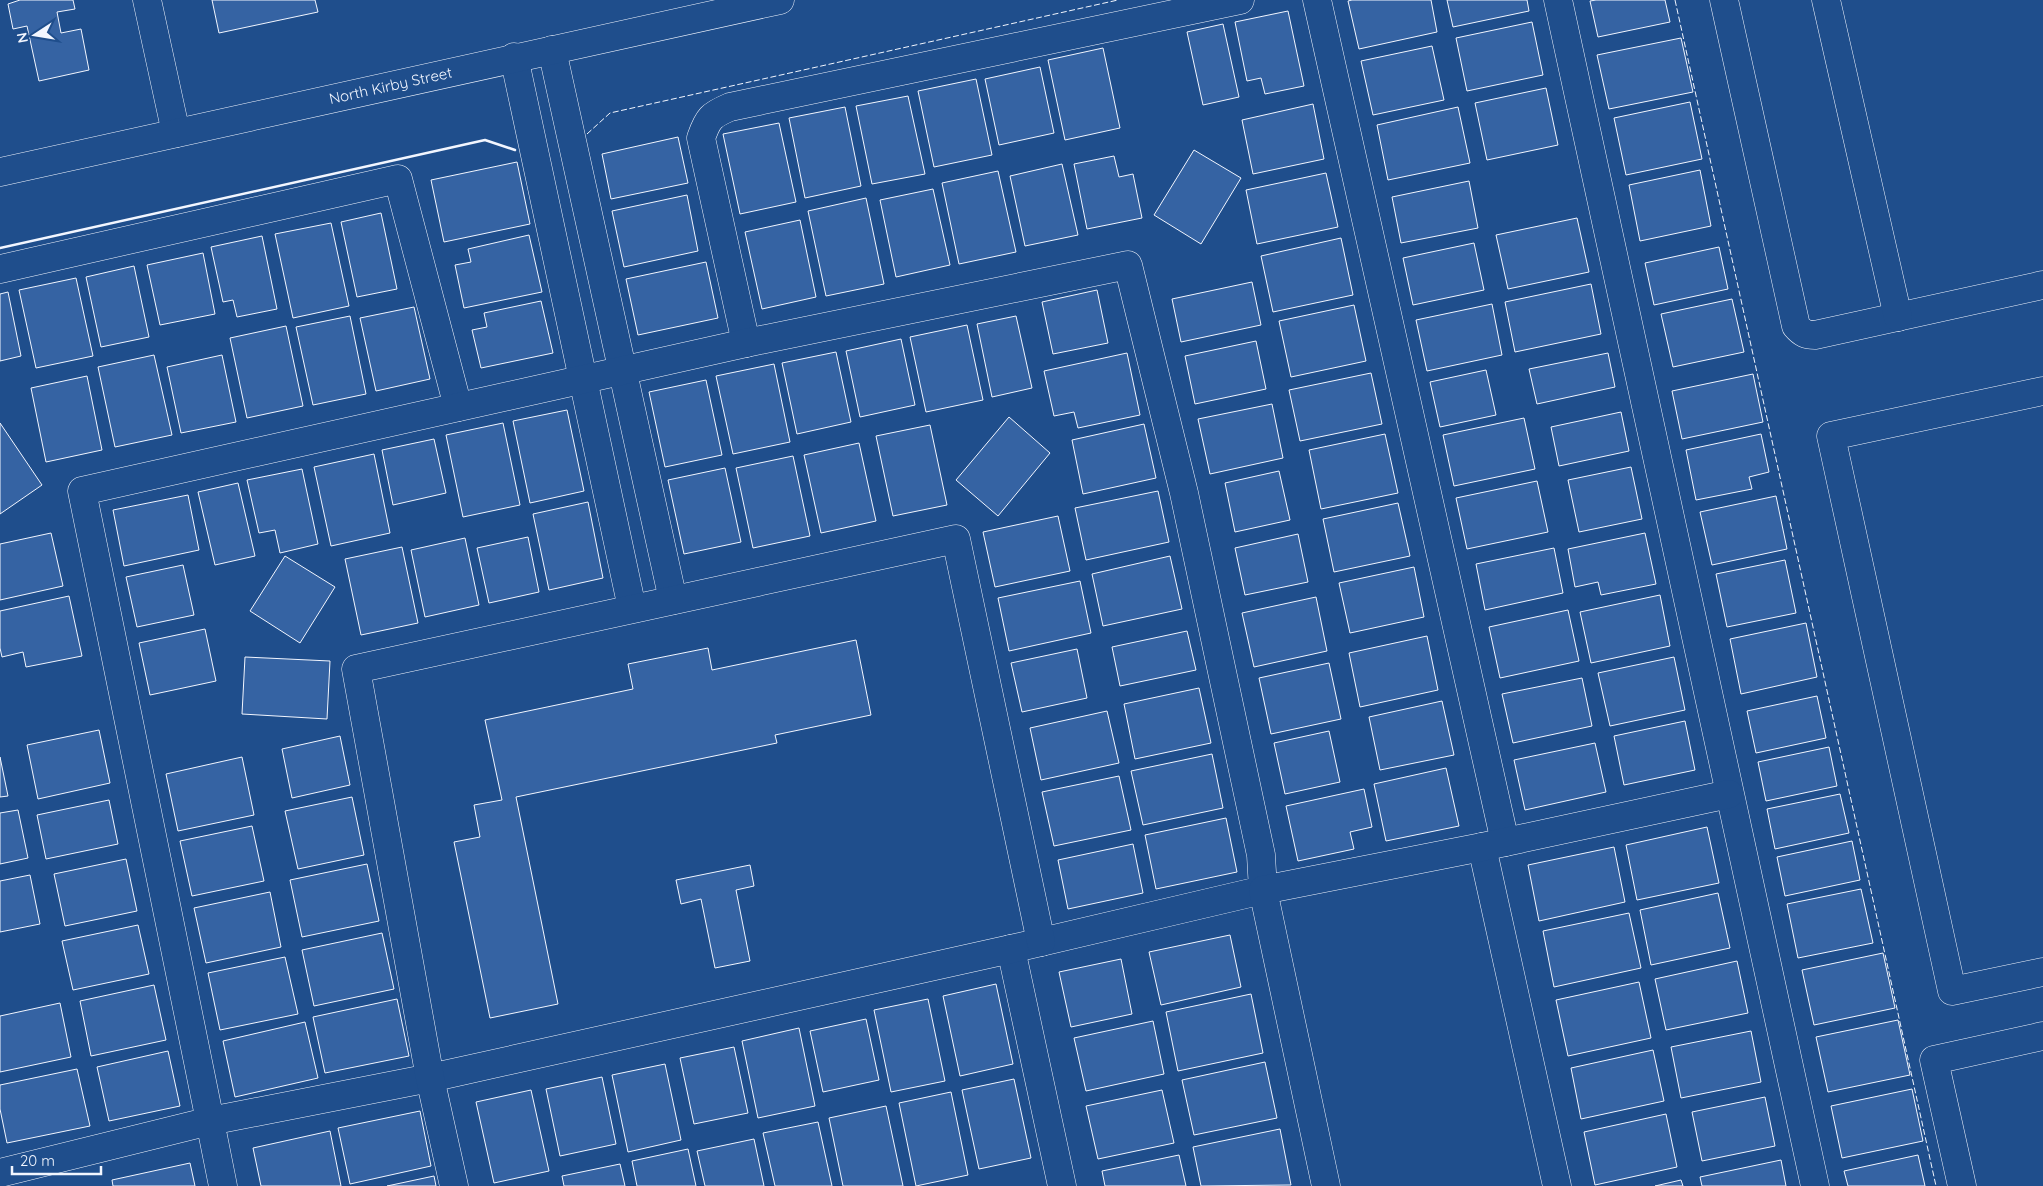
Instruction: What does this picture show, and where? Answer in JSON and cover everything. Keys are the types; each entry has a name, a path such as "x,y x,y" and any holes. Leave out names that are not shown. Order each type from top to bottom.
{"street":[{"path":"147,0 176,133"},
{"name":"North Kirby Street","path":"0,172 514,57 780,0"},
{"path":"746,343 701,138 712,114 730,107 1240,0"},
{"path":"1316,0 1494,844 1557,1186"},
{"path":"1558,0 1815,1186"},
{"path":"1724,0 1796,326 1801,332 1807,335 1815,335 2043,285"},
{"path":"1826,0 1898,317"},
{"path":"552,50 673,600"},
{"path":"514,57 632,608"},
{"path":"0,269 398,179 458,407"},
{"path":"223,1186 82,490 746,343 1128,265 1188,512 1261,856 1263,890 1326,1186"},
{"path":"2043,391 1831,436 1952,991 2043,972"},
{"path":"454,1186 430,1078 356,669 956,539 1041,942"},
{"path":"0,1173 210,1121 430,1078 1011,949 1263,890 1494,844 1729,794"},
{"path":"1011,949 1062,1186"},
{"path":"1962,1186 1934,1060 2043,1036"}],"building":[{"path":"20,0 73,0 75,9 57,12 61,33 81,29 89,70 39,81 27,26 13,29 8,4"},
{"path":"212,0 315,0 318,12 219,33"},
{"path":"1431,0 1437,32 1359,49 1348,1"},
{"path":"1447,0 1527,0 1529,11 1453,27"},
{"path":"1665,0 1670,22 1598,37 1590,1"},
{"path":"1288,11 1304,86 1265,94 1261,78 1247,81 1235,22"},
{"path":"1532,22 1543,75 1467,91 1456,38"},
{"path":"1223,24 1239,97 1203,105 1187,32"},
{"path":"1681,38 1693,92 1609,109 1597,55"},
{"path":"1432,46 1444,100 1373,115 1361,61"},
{"path":"1103,48 1120,128 1065,140 1048,60"},
{"path":"1040,67 1054,133 999,145 985,79"},
{"path":"976,79 992,155 934,167 918,91"},
{"path":"1546,88 1558,145 1487,160 1475,103"},
{"path":"908,96 925,174 872,184 856,106"},
{"path":"1690,102 1702,159 1626,175 1614,118"},
{"path":"1313,104 1324,159 1253,174 1242,120"},
{"path":"845,107 861,186 805,198 789,118"},
{"path":"1458,107 1470,163 1388,180 1377,125"},
{"path":"779,123 796,202 740,214 723,134"},
{"path":"678,137 688,183 611,199 602,154"},
{"path":"1194,150 1241,178 1201,244 1154,215"},
{"path":"1114,156 1119,177 1133,174 1142,218 1087,229 1074,164"},
{"path":"517,162 530,224 444,242 431,180"},
{"path":"1062,164 1078,235 1025,246 1010,176"},
{"path":"1700,170 1711,226 1640,241 1629,185"},
{"path":"998,171 1016,252 959,264 942,183"},
{"path":"1326,173 1338,227 1257,244 1246,190"},
{"path":"1469,181 1478,228 1401,243 1392,197"},
{"path":"933,189 950,265 896,277 880,200"},
{"path":"687,195 698,251 624,267 612,211"},
{"path":"866,198 884,284 826,296 808,211"},
{"path":"381,213 397,289 357,297 341,222"},
{"path":"1577,218 1589,272 1508,289 1496,235"},
{"path":"800,220 816,297 762,309 745,232"},
{"path":"331,223 349,306 293,318 275,234"},
{"path":"529,235 542,292 464,308 455,265 471,262 468,249"},
{"path":"262,236 277,309 237,317 233,300 223,302 211,247"},
{"path":"1341,238 1353,295 1273,312 1261,256"},
{"path":"1474,243 1484,290 1413,305 1403,258"},
{"path":"1719,247 1728,289 1654,305 1645,263"},
{"path":"203,253 215,314 160,325 147,265"},
{"path":"706,262 718,318 638,335 626,279"},
{"path":"134,266 149,337 101,347 86,277"},
{"path":"76,278 93,356 36,368 19,290"},
{"path":"1252,282 1261,325 1181,342 1172,299"},
{"path":"1591,284 1601,334 1515,352 1505,302"},
{"path":"1097,290 1108,343 1053,354 1042,302"},
{"path":"8,292 21,356 0,361 0,294"},
{"path":"1732,299 1744,352 1673,367 1661,314"},
{"path":"541,301 553,353 481,368 472,330 487,327 484,313"},
{"path":"1492,304 1502,355 1427,371 1416,320"},
{"path":"1354,305 1366,361 1291,377 1279,321"},
{"path":"414,307 430,379 376,391 360,318"},
{"path":"350,316 366,394 313,405 296,327"},
{"path":"1016,316 1032,388 992,397 977,324"},
{"path":"967,325 983,400 926,412 910,337"},
{"path":"286,326 303,406 247,418 230,338"},
{"path":"901,339 915,405 860,417 846,351"},
{"path":"1256,341 1266,389 1195,404 1185,356"},
{"path":"836,352 851,422 797,434 782,363"},
{"path":"1127,353 1140,415 1078,428 1074,412 1054,416 1044,371"},
{"path":"1608,353 1615,387 1537,404 1529,369"},
{"path":"154,355 172,435 115,447 98,367"},
{"path":"222,355 236,422 181,433 167,367"},
{"path":"774,364 790,442 733,454 716,376"},
{"path":"1486,370 1496,415 1440,427 1430,382"},
{"path":"1371,373 1382,424 1300,441 1289,390"},
{"path":"1753,374 1763,422 1682,439 1672,391"},
{"path":"87,376 102,450 46,462 31,388"},
{"path":"706,380 722,455 665,467 649,392"},
{"path":"1272,404 1283,458 1210,474 1198,419"},
{"path":"567,410 584,491 530,503 513,421"},
{"path":"1621,412 1629,451 1559,466 1551,427"},
{"path":"1009,417 1050,453 998,516 956,480"},
{"path":"1524,418 1535,469 1454,486 1443,435"},
{"path":"0,423 42,485 0,514"},
{"path":"503,423 520,505 463,517 446,435"},
{"path":"1144,424 1156,478 1083,494 1072,440"},
{"path":"930,425 947,505 893,516 876,436"},
{"path":"1385,434 1398,493 1321,509 1309,450"},
{"path":"1761,434 1769,472 1749,477 1752,489 1696,500 1686,450"},
{"path":"434,439 446,493 393,505 382,450"},
{"path":"859,443 876,521 821,533 804,455"},
{"path":"374,454 390,533 331,546 314,467"},
{"path":"793,456 810,536 753,548 736,468"},
{"path":"1631,467 1642,519 1579,532 1568,480"},
{"path":"725,468 741,542 684,554 668,480"},
{"path":"302,469 318,544 280,553 275,530 259,533 247,480"},
{"path":"1279,471 1290,520 1235,532 1225,483"},
{"path":"1537,481 1548,532 1467,549 1456,498"},
{"path":"238,483 255,556 215,565 198,492"},
{"path":"1158,491 1169,542 1086,560 1075,508"},
{"path":"188,495 199,550 124,566 113,510"},
{"path":"1776,496 1787,549 1712,565 1700,512"},
{"path":"588,502 603,578 549,590 533,514"},
{"path":"1398,503 1410,556 1334,572 1323,519"},
{"path":"1058,516 1070,571 995,587 983,532"},
{"path":"51,533 63,586 0,600 0,544"},
{"path":"1645,533 1656,584 1601,595 1598,582 1575,587 1568,549"},
{"path":"1298,534 1308,582 1245,595 1235,548"},
{"path":"528,537 539,592 489,603 477,548"},
{"path":"465,538 479,605 425,617 411,550"},
{"path":"402,547 418,623 361,635 345,559"},
{"path":"1554,548 1563,593 1485,610 1476,564"},
{"path":"285,556 335,587 300,643 250,611"},
{"path":"1170,556 1182,609 1103,626 1092,574"},
{"path":"1785,560 1796,613 1727,627 1716,574"},
{"path":"183,565 194,615 137,627 126,577"},
{"path":"1414,567 1424,617 1350,633 1339,583"},
{"path":"1080,581 1091,633 1009,651 998,598"},
{"path":"1660,595 1670,646 1591,663 1580,612"},
{"path":"69,596 82,656 26,667 23,652 2,657 0,648 0,611"},
{"path":"1316,597 1327,651 1254,667 1242,613"},
{"path":"1568,610 1579,661 1500,678 1489,627"},
{"path":"1806,623 1817,677 1741,694 1730,639"},
{"path":"205,629 216,681 150,695 139,643"},
{"path":"1187,631 1196,670 1120,686 1112,647"},
{"path":"1427,636 1438,690 1360,707 1349,653"},
{"path":"856,640 871,715 775,735 777,743 516,797 558,1004 490,1018 454,842 480,837 474,805 502,800 485,720 633,689 628,664 708,648 712,670"},
{"path":"1077,649 1087,698 1022,712 1011,663"},
{"path":"245,657 330,661 327,719 242,714"},
{"path":"1674,657 1685,710 1610,726 1598,673"},
{"path":"1329,663 1341,719 1271,734 1259,678"},
{"path":"1582,678 1592,726 1513,743 1502,694"},
{"path":"1199,688 1211,743 1135,759 1124,704"},
{"path":"1817,696 1826,738 1756,753 1747,711"},
{"path":"1442,701 1454,755 1380,770 1369,717"},
{"path":"1107,711 1119,763 1041,780 1030,728"},
{"path":"1685,721 1695,770 1624,785 1614,736"},
{"path":"99,730 110,783 38,799 27,745"},
{"path":"1329,731 1340,782 1285,794 1274,743"},
{"path":"340,736 350,785 292,798 282,749"},
{"path":"1595,743 1606,792 1525,810 1514,760"},
{"path":"1829,747 1837,786 1766,801 1758,762"},
{"path":"1212,754 1223,808 1143,825 1131,771"},
{"path":"0,757 8,796 0,797"},
{"path":"242,757 254,815 178,831 166,774"},
{"path":"1446,768 1459,826 1386,841 1374,784"},
{"path":"1119,776 1131,830 1054,846 1042,792"},
{"path":"1364,789 1372,827 1350,832 1354,849 1298,861 1286,806"},
{"path":"1840,794 1849,833 1775,849 1767,809"},
{"path":"352,797 364,855 298,869 285,811"},
{"path":"109,800 118,844 46,859 37,815"},
{"path":"18,810 28,858 0,864 0,813"},
{"path":"1226,818 1237,872 1156,889 1145,835"},
{"path":"252,826 264,881 192,896 180,841"},
{"path":"1707,827 1719,883 1637,900 1626,845"},
{"path":"1852,841 1860,880 1785,896 1777,857"},
{"path":"1133,844 1143,893 1068,909 1058,860"},
{"path":"1614,847 1625,902 1539,921 1528,865"},
{"path":"126,859 137,911 65,926 54,874"},
{"path":"367,864 379,921 302,937 290,880"},
{"path":"750,865 754,886 736,890 750,961 715,968 701,899 681,904 676,880"},
{"path":"30,875 40,924 0,932 0,881"},
{"path":"1861,889 1873,943 1798,958 1787,904"},
{"path":"270,892 281,947 206,963 194,908"},
{"path":"1718,893 1730,948 1651,965 1640,910"},
{"path":"1629,913 1641,968 1554,987 1543,931"},
{"path":"138,925 149,974 73,990 62,941"},
{"path":"382,933 394,989 314,1006 302,950"},
{"path":"1230,935 1241,987 1161,1005 1149,952"},
{"path":"1883,953 1895,1008 1814,1025 1802,970"},
{"path":"285,957 298,1014 220,1030 208,973"},
{"path":"1121,959 1132,1014 1071,1027 1059,972"},
{"path":"1737,961 1748,1013 1666,1030 1655,979"},
{"path":"1639,982 1651,1038 1568,1056 1556,1000"},
{"path":"996,984 1013,1064 960,1076 943,996"},
{"path":"154,985 166,1040 91,1056 80,1001"},
{"path":"1251,994 1263,1053 1178,1071 1166,1012"},
{"path":"397,999 409,1056 325,1073 313,1017"},
{"path":"928,999 945,1081 891,1092 874,1010"},
{"path":"60,1003 71,1057 0,1072 0,1016"},
{"path":"866,1019 879,1080 823,1092 810,1031"},
{"path":"1898,1020 1910,1075 1828,1092 1816,1037"},
{"path":"1153,1021 1164,1074 1086,1091 1074,1038"},
{"path":"305,1022 318,1078 235,1097 223,1041"},
{"path":"799,1028 815,1106 758,1118 742,1041"},
{"path":"1751,1031 1761,1082 1681,1098 1671,1047"},
{"path":"734,1047 748,1113 694,1124 680,1058"},
{"path":"1653,1050 1664,1101 1581,1119 1571,1068"},
{"path":"168,1051 180,1106 109,1121 97,1067"},
{"path":"1265,1062 1277,1118 1194,1135 1182,1080"},
{"path":"665,1064 681,1140 628,1152 612,1075"},
{"path":"77,1069 90,1126 7,1143 0,1109 0,1085"},
{"path":"602,1077 616,1144 560,1156 546,1089"},
{"path":"1014,1079 1031,1158 979,1169 962,1090"},
{"path":"1912,1089 1923,1141 1842,1158 1831,1106"},
{"path":"531,1090 549,1171 494,1183 476,1102"},
{"path":"1162,1090 1174,1143 1098,1159 1086,1106"},
{"path":"951,1092 968,1175 916,1186 899,1103"},
{"path":"1765,1097 1775,1146 1702,1161 1692,1112"},
{"path":"886,1106 903,1186 843,1186 829,1118"},
{"path":"420,1111 431,1166 350,1184 338,1128"},
{"path":"1666,1114 1677,1167 1595,1185 1584,1132"},
{"path":"818,1122 832,1186 775,1186 763,1133"},
{"path":"1280,1129 1291,1185 1201,1186 1193,1147"},
{"path":"330,1131 341,1186 261,1186 253,1148"},
{"path":"754,1139 764,1186 705,1186 697,1151"},
{"path":"688,1149 696,1186 637,1186 632,1161"},
{"path":"1179,1155 1186,1186 1105,1186 1102,1171"},
{"path":"1918,1155 1925,1186 1848,1186 1844,1171"},
{"path":"1781,1160 1786,1186 1702,1186 1700,1177"},
{"path":"190,1163 195,1186 113,1186 112,1180"},
{"path":"620,1164 625,1186 564,1186 562,1176"},
{"path":"434,1176 436,1186 387,1186"},
{"path":"1681,1180 1683,1186 1655,1186"}],"fence":[{"path":"587,134 610,113 1118,0"},
{"path":"1675,0 1936,1186"}],"wall":[{"path":"0,248 485,140 515,150"}]}
